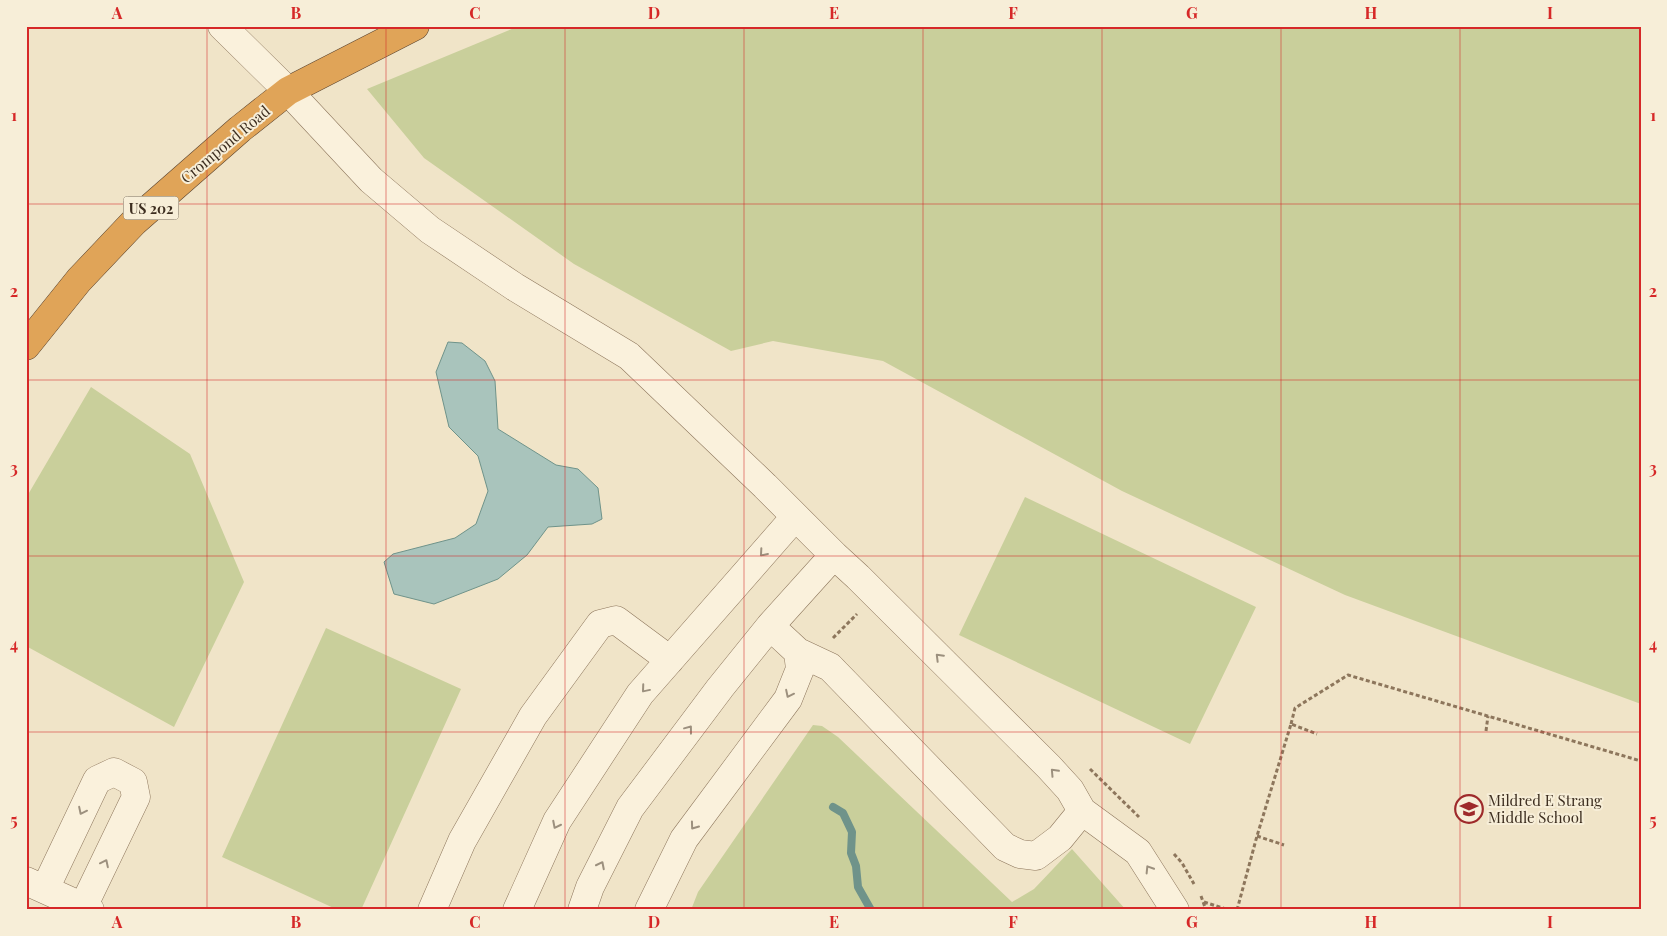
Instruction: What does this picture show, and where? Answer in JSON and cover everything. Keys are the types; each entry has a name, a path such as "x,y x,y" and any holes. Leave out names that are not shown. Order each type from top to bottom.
{"highway":[{"name":"Crompond Road","path":"26,346 79,280 134,222 222,145 288,91 415,26"}],"street":[{"path":"222,26 288,91 371,180 430,230 515,287 629,356 765,486 1049,767 1070,790 1082,811 1138,852 1175,910"},
{"path":"517,910 557,822 640,694 794,516"},
{"path":"582,910 590,887 630,808 720,688 770,626 834,555"},
{"path":"432,910 462,841 533,716 600,624 616,620 670,660"},
{"path":"770,626 798,652 830,667 1005,847 1020,854 1036,856 1060,838 1082,811"},
{"path":"649,910 684,839 788,699 800,669 798,652"},
{"path":"114,772 133,782 136,797 87,908 35,885 98,780 114,772"}],"path":[{"path":"829,642 860,610"},
{"path":"1237,910 1295,708 1348,676 1641,761"},
{"path":"1486,731 1488,716"},
{"path":"1291,724 1317,734"},
{"path":"1257,836 1284,845"},
{"path":"1204,902 1228,910"}],"green space":[{"path":"519,26 1641,26 1641,704 1345,595 1122,491 883,361 773,341 731,351 574,264 424,158 367,89"},
{"path":"91,387 190,454 244,582 174,727 26,646 26,498"},
{"path":"1025,497 1256,607 1190,744 959,635"},
{"path":"326,628 461,689 361,910 338,910 222,857"},
{"path":"813,725 822,726 838,737 1012,902 1034,889 1072,849 1126,910 691,910 698,892"}],"water":[{"path":"448,342 462,343 485,361 495,381 498,429 556,465 578,469 598,488 602,519 592,524 548,527 527,555 498,579 434,604 394,594 384,562 393,554 455,538 476,524 488,491 478,456 449,427 436,372"}],"waterway":[{"path":"833,807 843,813 852,832 851,853 856,866 858,887 871,910"}],"place":[{"name":"Mildred E Strang Middle School","path":"1469,809"}]}
